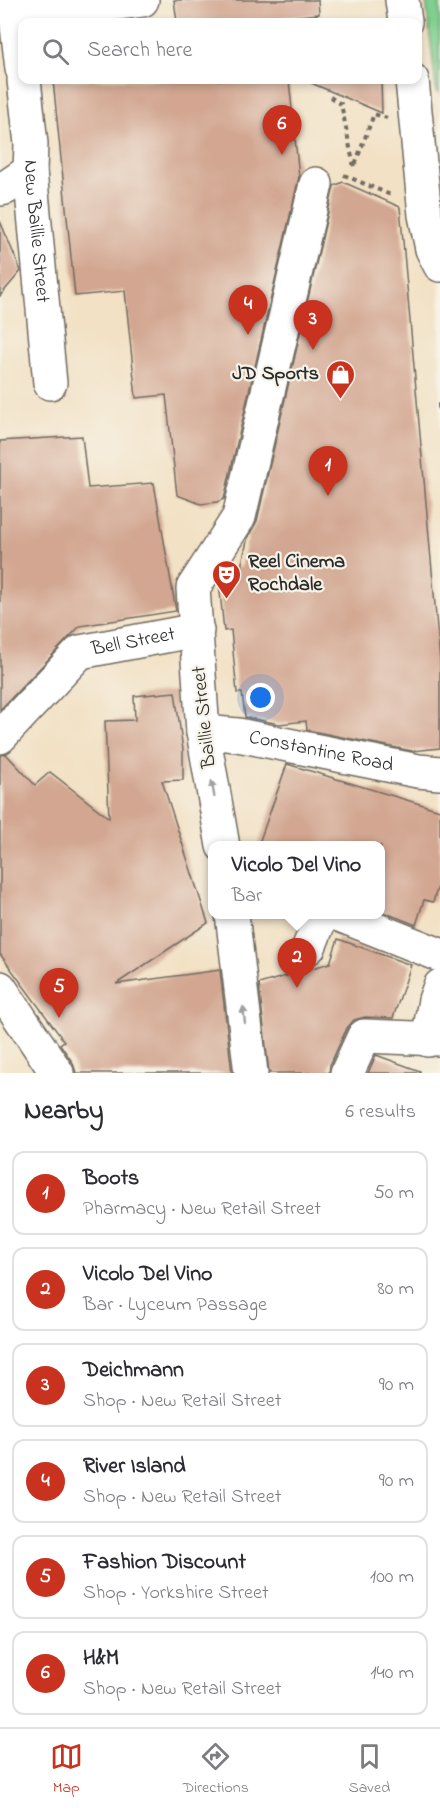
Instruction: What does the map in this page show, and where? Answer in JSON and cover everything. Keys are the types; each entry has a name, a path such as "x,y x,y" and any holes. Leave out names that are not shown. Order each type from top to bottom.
{"street":[{"path":"18,34 15,8 142,0"},
{"path":"402,0 404,18"},
{"name":"New Baillie Street","path":"24,84 31,144 30,171 50,383"},
{"path":"412,84 426,215 432,249 440,265"},
{"path":"0,189 30,171"},
{"name":"Baillie Street","path":"222,841 203,732 193,588 239,517 330,179"},
{"name":"Bell Street","path":"0,737 80,652 197,630"},
{"name":"Constantine Road","path":"203,732 238,735 429,772"},
{"path":"232,919 251,1073"},
{"path":"309,947 322,919"},
{"path":"347,919 440,955"},
{"path":"347,1073 364,1036 434,1040 435,1000 440,986"},
{"path":"0,988 57,1073"}],"path":[{"path":"330,97 341,104 354,167 374,114 387,118 389,128"},
{"path":"330,179 398,198"}],"green space":[{"path":"426,0 440,0 439,94 436,89"}],"building":[{"path":"174,0 318,0 319,14 281,18 176,18"},
{"path":"53,84 289,84 299,177 224,499 201,504 177,495 166,395 136,398 125,291 75,296"},
{"path":"313,84 381,84 382,113"},
{"path":"343,182 400,207 440,662 440,748 412,751 307,730 306,721 279,724 245,717 242,693 237,693 231,630 224,631 219,582 228,569 241,567 248,537 257,521 334,186"},
{"path":"0,221 21,271 0,296"},
{"path":"82,436 88,488 154,483 176,611 80,626 0,710 0,441"},
{"path":"175,692 183,750 183,780 162,781 208,923 116,984 220,970 232,1073 76,1073 73,1063 60,1044 64,1041 0,954 0,755 6,754 35,785 50,772 109,818 105,721 135,720 134,696"},
{"path":"287,764 440,810 440,880 433,902 424,900 416,925 385,913 385,841 260,841"},
{"path":"338,939 411,965 393,1018 365,1017 354,1020 347,1028 330,1065 329,1073 269,1073 259,984 330,963"},
{"path":"376,1055 420,1071 420,1073 368,1073"}],"tram line":[{"path":"438,404 440,424"}],"place":[{"name":"H&M","path":"282,155"},
{"name":"River Island","path":"248,335"},
{"name":"Deichmann","path":"313,350"},
{"name":"JD Sports","path":"340,400"},
{"name":"Boots","path":"328,496"},
{"name":"Reel Cinema Rochdale","path":"227,600"},
{"name":"Vicolo Del Vino","path":"297,988"},
{"name":"Fashion Discount","path":"59,1018"}]}
